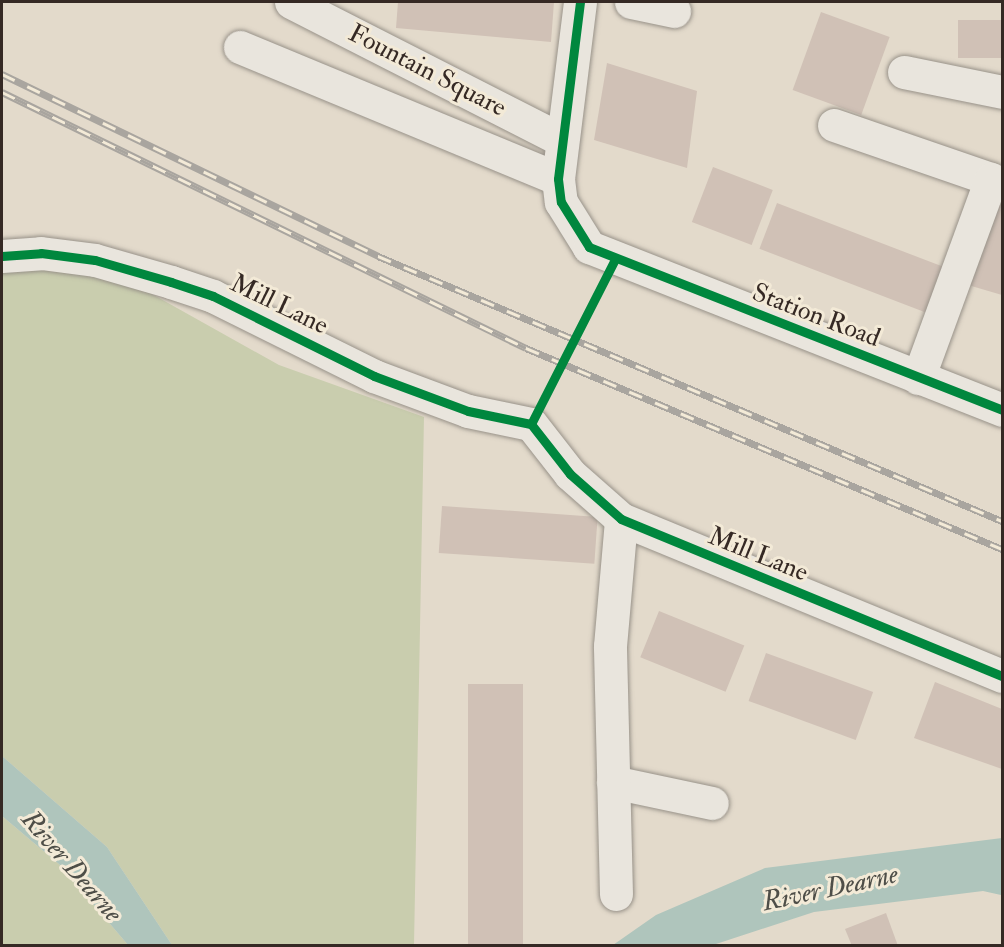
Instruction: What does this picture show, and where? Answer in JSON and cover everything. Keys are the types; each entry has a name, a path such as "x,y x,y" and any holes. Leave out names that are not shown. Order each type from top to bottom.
{"street":[{"name":"Fountain Square","path":"291,2 562,140"},
{"path":"240,47 558,179 580,2"},
{"path":"631,2 674,11"},
{"path":"904,72 1002,92"},
{"path":"834,125 991,179 918,378"},
{"name":"Station Road","path":"558,179 572,225 589,247 614,261 1002,410"},
{"name":"Mill Lane","path":"2,256 41,253 95,260 171,282 213,296 374,376 468,411 531,424 570,474 621,519 1002,676"},
{"path":"616,894 610,646 621,519"},
{"path":"613,782 712,802"}],"green space":[{"path":"2,259 127,280 279,365 424,417 414,945 172,945 107,847 2,756"},
{"path":"2,816 60,865 128,945 2,945"}],"water":[{"name":"River Dearne","path":"2,756 107,847 172,945 128,945 60,865 2,816"},
{"name":"River Dearne","path":"1002,838 1001,895 983,891 814,912 713,945 613,945 656,915 765,868"}],"building":[{"path":"398,2 554,2 551,42 396,28"},
{"path":"821,12 890,37 861,115 793,90"},
{"path":"958,20 1002,20 1002,58 958,58"},
{"path":"607,63 697,91 687,168 594,140"},
{"path":"713,167 773,190 752,245 692,222"},
{"path":"777,203 948,269 930,314 759,249"},
{"path":"998,204 1002,206 1002,295 968,285"},
{"path":"442,506 598,517 594,564 439,553"},
{"path":"659,611 744,645 726,692 640,657"},
{"path":"766,653 873,692 856,740 749,701"},
{"path":"935,682 1002,709 1002,769 914,738"},
{"path":"468,684 523,684 523,946 468,946"},
{"path":"886,913 898,946 852,946 845,929"}],"railway":[{"path":"2,74 378,256 1002,521"},
{"path":"2,92 526,348 1002,549"}],"cycle path":[{"path":"580,2 558,179 561,202 589,247 1002,410"},
{"path":"2,256 41,253 95,260 171,282 213,296 374,376 468,411 531,424 570,474 621,519 1002,676"},
{"path":"531,424 614,261"}]}
